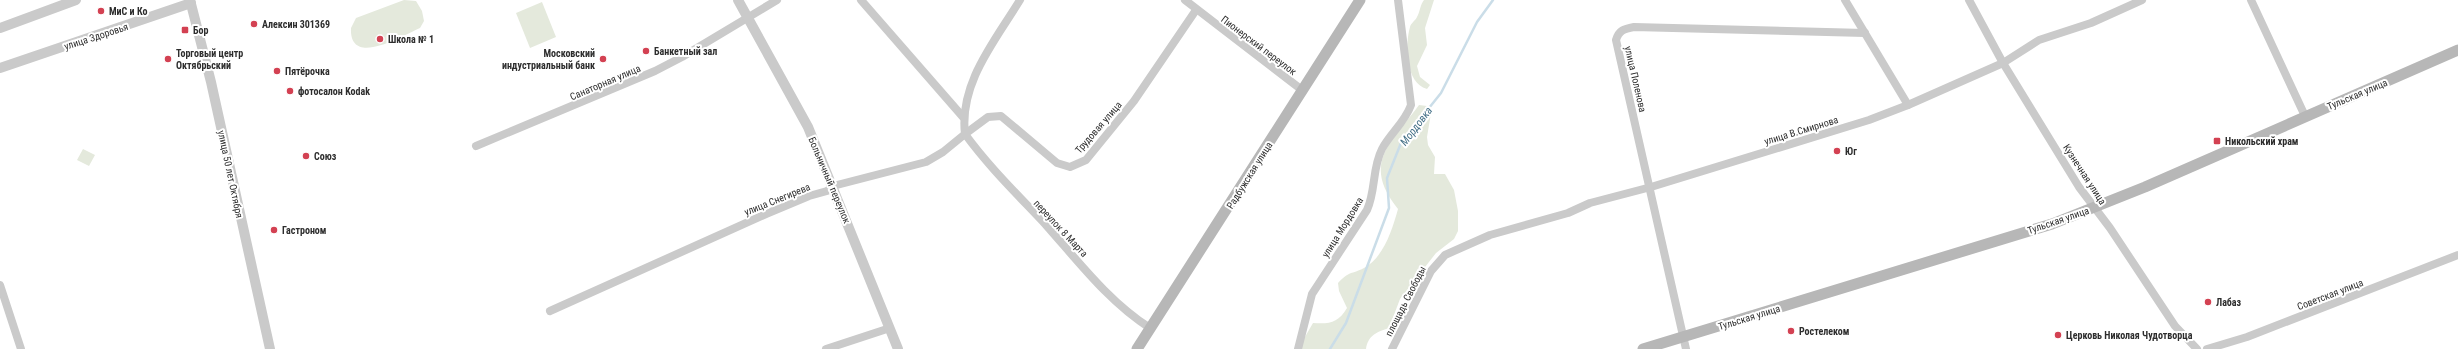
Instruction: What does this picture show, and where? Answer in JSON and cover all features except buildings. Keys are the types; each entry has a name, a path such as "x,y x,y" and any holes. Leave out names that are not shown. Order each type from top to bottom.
{"main road":[{"name":"Радбужская улица","path":"1137,349 1360,0"},
{"name":"Тульская улица","path":"1643,349 2052,224 2094,208 2458,50"}],"street":[{"path":"0,28 76,0"},
{"name":"Больничный переулок","path":"738,0 799,109 833,186 898,349"},
{"name":"Санаторная улица","path":"476,146 655,71 682,57 777,0"},
{"path":"861,0 963,117"},
{"path":"964,134 963,117 965,100 974,74 1020,0"},
{"name":"Пионерский переулок","path":"1184,0 1302,90"},
{"name":"улица Мордовка","path":"1298,349 1312,294 1367,210 1371,200 1376,167 1381,150 1408,113 1411,105 1398,0"},
{"path":"1846,0 1908,105"},
{"name":"Кузнечная улица","path":"1969,0 2003,63 2079,187 2110,228 2175,326 2197,349"},
{"name":"улица В.Смирнова","path":"1455,248 1490,235 1568,213 1590,203 1651,187 1869,120 1908,105 2003,63 2039,40 2091,23 2142,0"},
{"path":"2251,0 2305,116"},
{"name":"улица Здоровья","path":"0,68 191,2"},
{"name":"улица 50 лет Октября","path":"191,2 211,82 270,349"},
{"name":"Трудовая улица","path":"964,134 988,117 1001,116 1057,163 1070,167 1086,160 1134,101 1196,10"},
{"name":"улица Поленова","path":"1686,349 1673,286 1660,241 1651,187 1616,40 1618,33 1623,29 1865,33"},
{"name":"улица Снегирева","path":"550,311 766,214 827,191 833,186 926,162 943,152 964,134"},
{"name":"переулок 8 Марта","path":"964,134 991,168 1106,292 1130,315 1150,328"},
{"name":"площадь Свободы","path":"1392,349 1431,271 1438,261 1455,248"},
{"name":"Советская улица","path":"2207,349 2247,337 2458,255"},
{"path":"0,285 21,349"},
{"path":"826,349 890,328"}],"shaded area":[{"path":"404,0 416,1 422,11 424,21 420,28 378,46 367,48 358,46 353,40 351,28 356,18"},
{"path":"1424,0 1434,0 1425,28 1427,45 1417,66 1420,77 1430,85 1427,89 1414,79 1408,62 1407,53 1410,27 1417,17"},
{"path":"542,2 556,37 530,48 516,13"},
{"path":"1419,105 1427,106 1431,113 1427,137 1428,145 1435,157 1434,174 1445,174 1454,190 1458,211 1458,231 1454,239 1436,253 1400,299 1389,328 1371,337 1366,349 1301,349 1302,342 1313,323 1333,322 1344,313 1347,308 1339,291 1338,283 1348,274 1360,270 1371,263 1382,250 1386,242 1398,209 1387,193 1382,179 1381,166 1384,154 1390,142"},
{"path":"83,149 95,155 89,166 77,160"}],"waterway":[{"name":"Мордовка","path":"1330,349 1346,323 1389,208 1387,178 1401,143 1441,93 1477,22 1493,0"}],"place":[{"name":"МиС и Ко","path":"101,11"},
{"name":"Алексин 301369","path":"254,24"},
{"name":"Бор","path":"185,30"},
{"name":"Школа № 1","path":"380,39"},
{"name":"Банкетный зал","path":"646,51"},
{"name":"Торговый центр Октябрьский","path":"168,59"},
{"name":"Московский индустриальный банк","path":"603,59"},
{"name":"Пятёрочка","path":"277,71"},
{"name":"фотосалон Kodak","path":"290,91"},
{"name":"Никольский храм","path":"2217,141"},
{"name":"Юг","path":"1837,151"},
{"name":"Союз","path":"306,156"},
{"name":"Гастроном","path":"274,230"},
{"name":"Лабаз","path":"2208,302"},
{"name":"Ростелеком","path":"1791,331"},
{"name":"Церковь Николая Чудотворца","path":"2058,335"}]}
